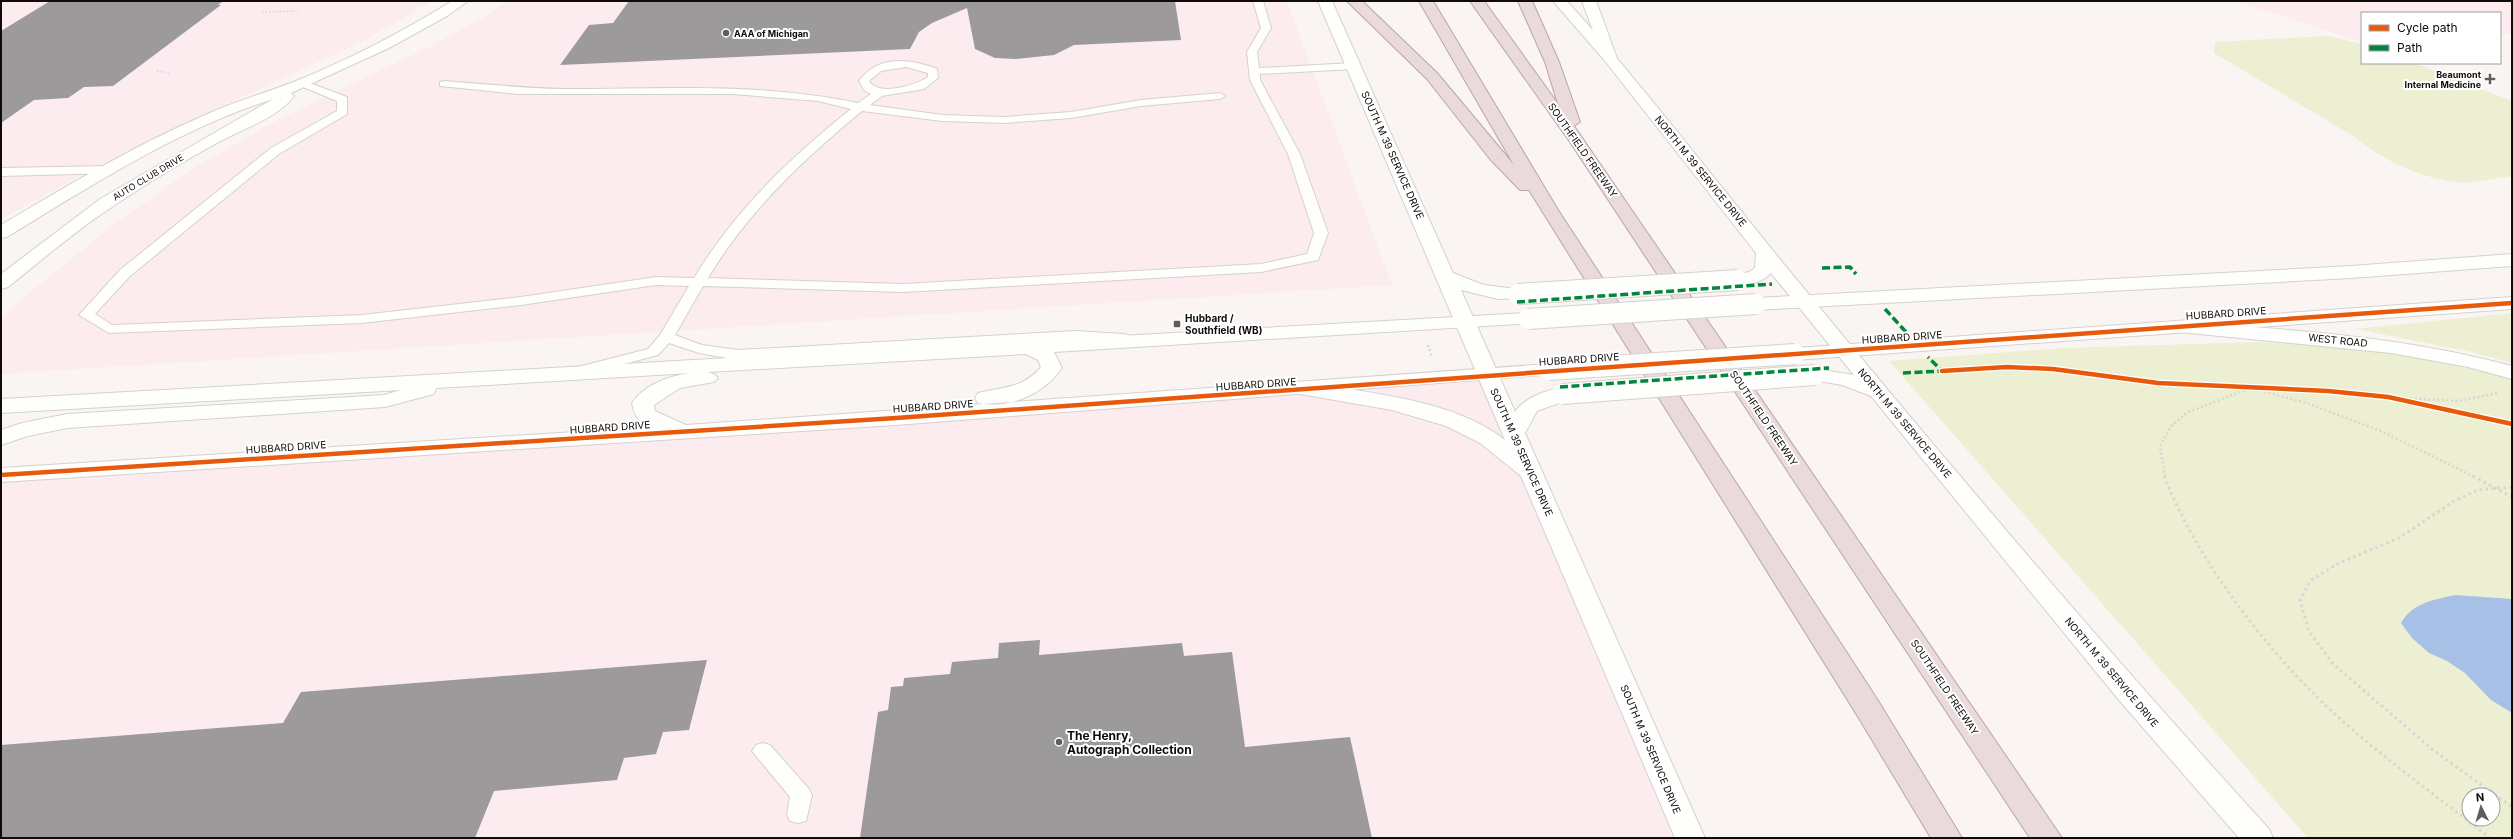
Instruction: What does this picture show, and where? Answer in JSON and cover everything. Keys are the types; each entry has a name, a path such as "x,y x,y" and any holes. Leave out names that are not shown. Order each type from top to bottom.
{"highway":[{"path":"1354,1 1432,76 1496,156 1550,210"},
{"path":"1426,1 1550,210 1863,700 1947,838"},
{"name":"SOUTHFIELD FREEWAY","path":"1477,1 1577,141 2047,838"},
{"path":"1524,1 1552,62 1577,141"}],"street":[{"name":"AUTO CLUB DRIVE","path":"1,233 110,170 238,105 302,83 382,46 462,1"},
{"name":"SOUTH M 39 SERVICE DRIVE","path":"1325,1 1690,838"},
{"name":"NORTH M 39 SERVICE DRIVE","path":"1560,1 1610,58 1845,350 2128,692 2258,838"},
{"path":"1589,1 1610,58"},
{"name":"AUTO CLUB DRIVE","path":"1,282 61,235 151,174 268,110 302,83"},
{"path":"110,170 151,174"},
{"path":"42,209 67,216 61,235"},
{"path":"1446,276 1471,288 1493,294 1518,294 1738,280 1755,277 1764,270 1765,251"},
{"path":"1,406 459,378 1465,323 1805,301 2351,272 2512,260"},
{"name":"HUBBARD DRIVE","path":"1,475 871,419 1308,389 1488,374 1795,354 2161,326 2512,303"},
{"name":"WEST ROAD","path":"2161,326 2312,337 2396,346 2508,381"},
{"path":"871,419 922,405 1014,395 1041,383 1052,368 1046,356 1028,347"},
{"path":"684,431 645,415 643,403 657,390 684,379 917,365 967,350"},
{"path":"1513,434 1529,407 1562,394 1815,375 1846,379 1881,394"},
{"path":"1,438 22,430 67,421 385,401 459,378"},
{"path":"1308,389 1420,409 1476,430 1506,452 1533,477"}],"lane":[{"path":"302,83 343,99 343,112 275,151 126,273 86,315 109,329 362,319 521,301 625,284 656,281 903,288 1261,268 1313,257 1320,233 1294,154 1255,80 1252,52 1266,28 1258,1"},
{"path":"578,372 653,352 666,337 730,234 778,178 819,141 879,93 920,87 933,78 933,71 920,64 900,64 880,67 869,73 864,80 868,88 879,93"},
{"path":"1254,71 1353,66"},
{"path":"444,84 520,91 750,92 827,99 860,107 942,118 1004,120 1070,115 1141,103 1220,96"},
{"path":"1,172 110,170"},
{"path":"666,337 699,349 738,355 1076,335 1152,340"},
{"path":"763,751 801,795 798,814"}],"path":[{"path":"262,12 298,11"},
{"path":"157,71 169,73"},
{"path":"1427,343 1434,361"},
{"path":"2380,396 2457,402 2483,399 2508,381"},
{"path":"2236,387 2276,388"},
{"path":"2490,838 2358,733 2308,688 2287,665 2231,595 2209,563 2174,501 2164,475 2160,446 2171,426 2188,412 2251,388 2306,403 2374,428 2496,487 2512,497"},
{"path":"2388,397 2433,406"},
{"path":"2512,487 2496,487 2478,490 2454,501 2399,538 2335,566 2310,581 2300,601 2309,631 2333,664 2433,750 2512,807"}],"shaded area":[{"path":"1,1 433,1 361,42 116,156 1,219"},
{"path":"507,1 1287,1 1392,285 1,374 1,319 25,296 117,222 194,168 277,120 429,47 481,19"},
{"path":"2236,1 2512,1 2512,34 2501,35 2501,12 2361,12 2361,42"},
{"path":"1488,374 1690,838 1,838 1,475"}],"green space":[{"path":"2328,36 2361,44 2361,64 2417,64 2512,101 2512,176 2460,183 2441,180 2415,172 2377,153 2355,137 2214,53 2215,42"},
{"path":"2512,313 2512,363 2471,352 2355,329"},
{"path":"2257,342 2344,346 2438,361 2512,378 2512,838 2308,838 1889,361 2064,348"}],"water":[{"path":"2455,595 2512,599 2512,713 2491,700 2465,673 2447,661 2429,653 2412,638 2401,623 2411,611 2424,603"}],"building":[{"path":"50,1 223,1 218,5 221,5 113,86 84,87 68,98 34,100 1,123 1,31"},
{"name":"AAA of Michigan","path":"629,1 1175,1 1181,40 1074,45 1054,55 1016,59 995,58 975,49 967,8 932,23 919,32 910,49 560,65 589,25 613,23"},
{"name":"The Henry, Autograph Collection","path":"1040,640 1039,655 1182,643 1184,656 1232,652 1245,747 1350,737 1372,838 860,838 878,712 888,710 891,687 903,686 904,678 950,674 952,662 998,658 999,643"},
{"path":"707,660 689,730 663,732 656,754 624,758 617,780 494,791 475,838 1,838 1,745 283,723 301,692"}],"marked path":[{"path":"1822,268 1850,267 1856,274"},
{"path":"1517,302 1772,284"},
{"path":"1885,309 1906,332"},
{"path":"1903,373 1942,371 1928,357"},
{"path":"1560,387 1829,368"}],"cycle path":[{"path":"1,475 896,418 2512,303"},
{"path":"1942,371 2007,367 2053,369 2158,383 2328,391 2388,397 2512,424"}],"place":[{"name":"AAA of Michigan","path":"726,33"},
{"name":"Beaumont Internal Medicine","path":"2490,79"},
{"name":"Hubbard / Southfield (WB)","path":"1177,324"},
{"name":"The Henry, Autograph Collection","path":"1059,742"}]}
